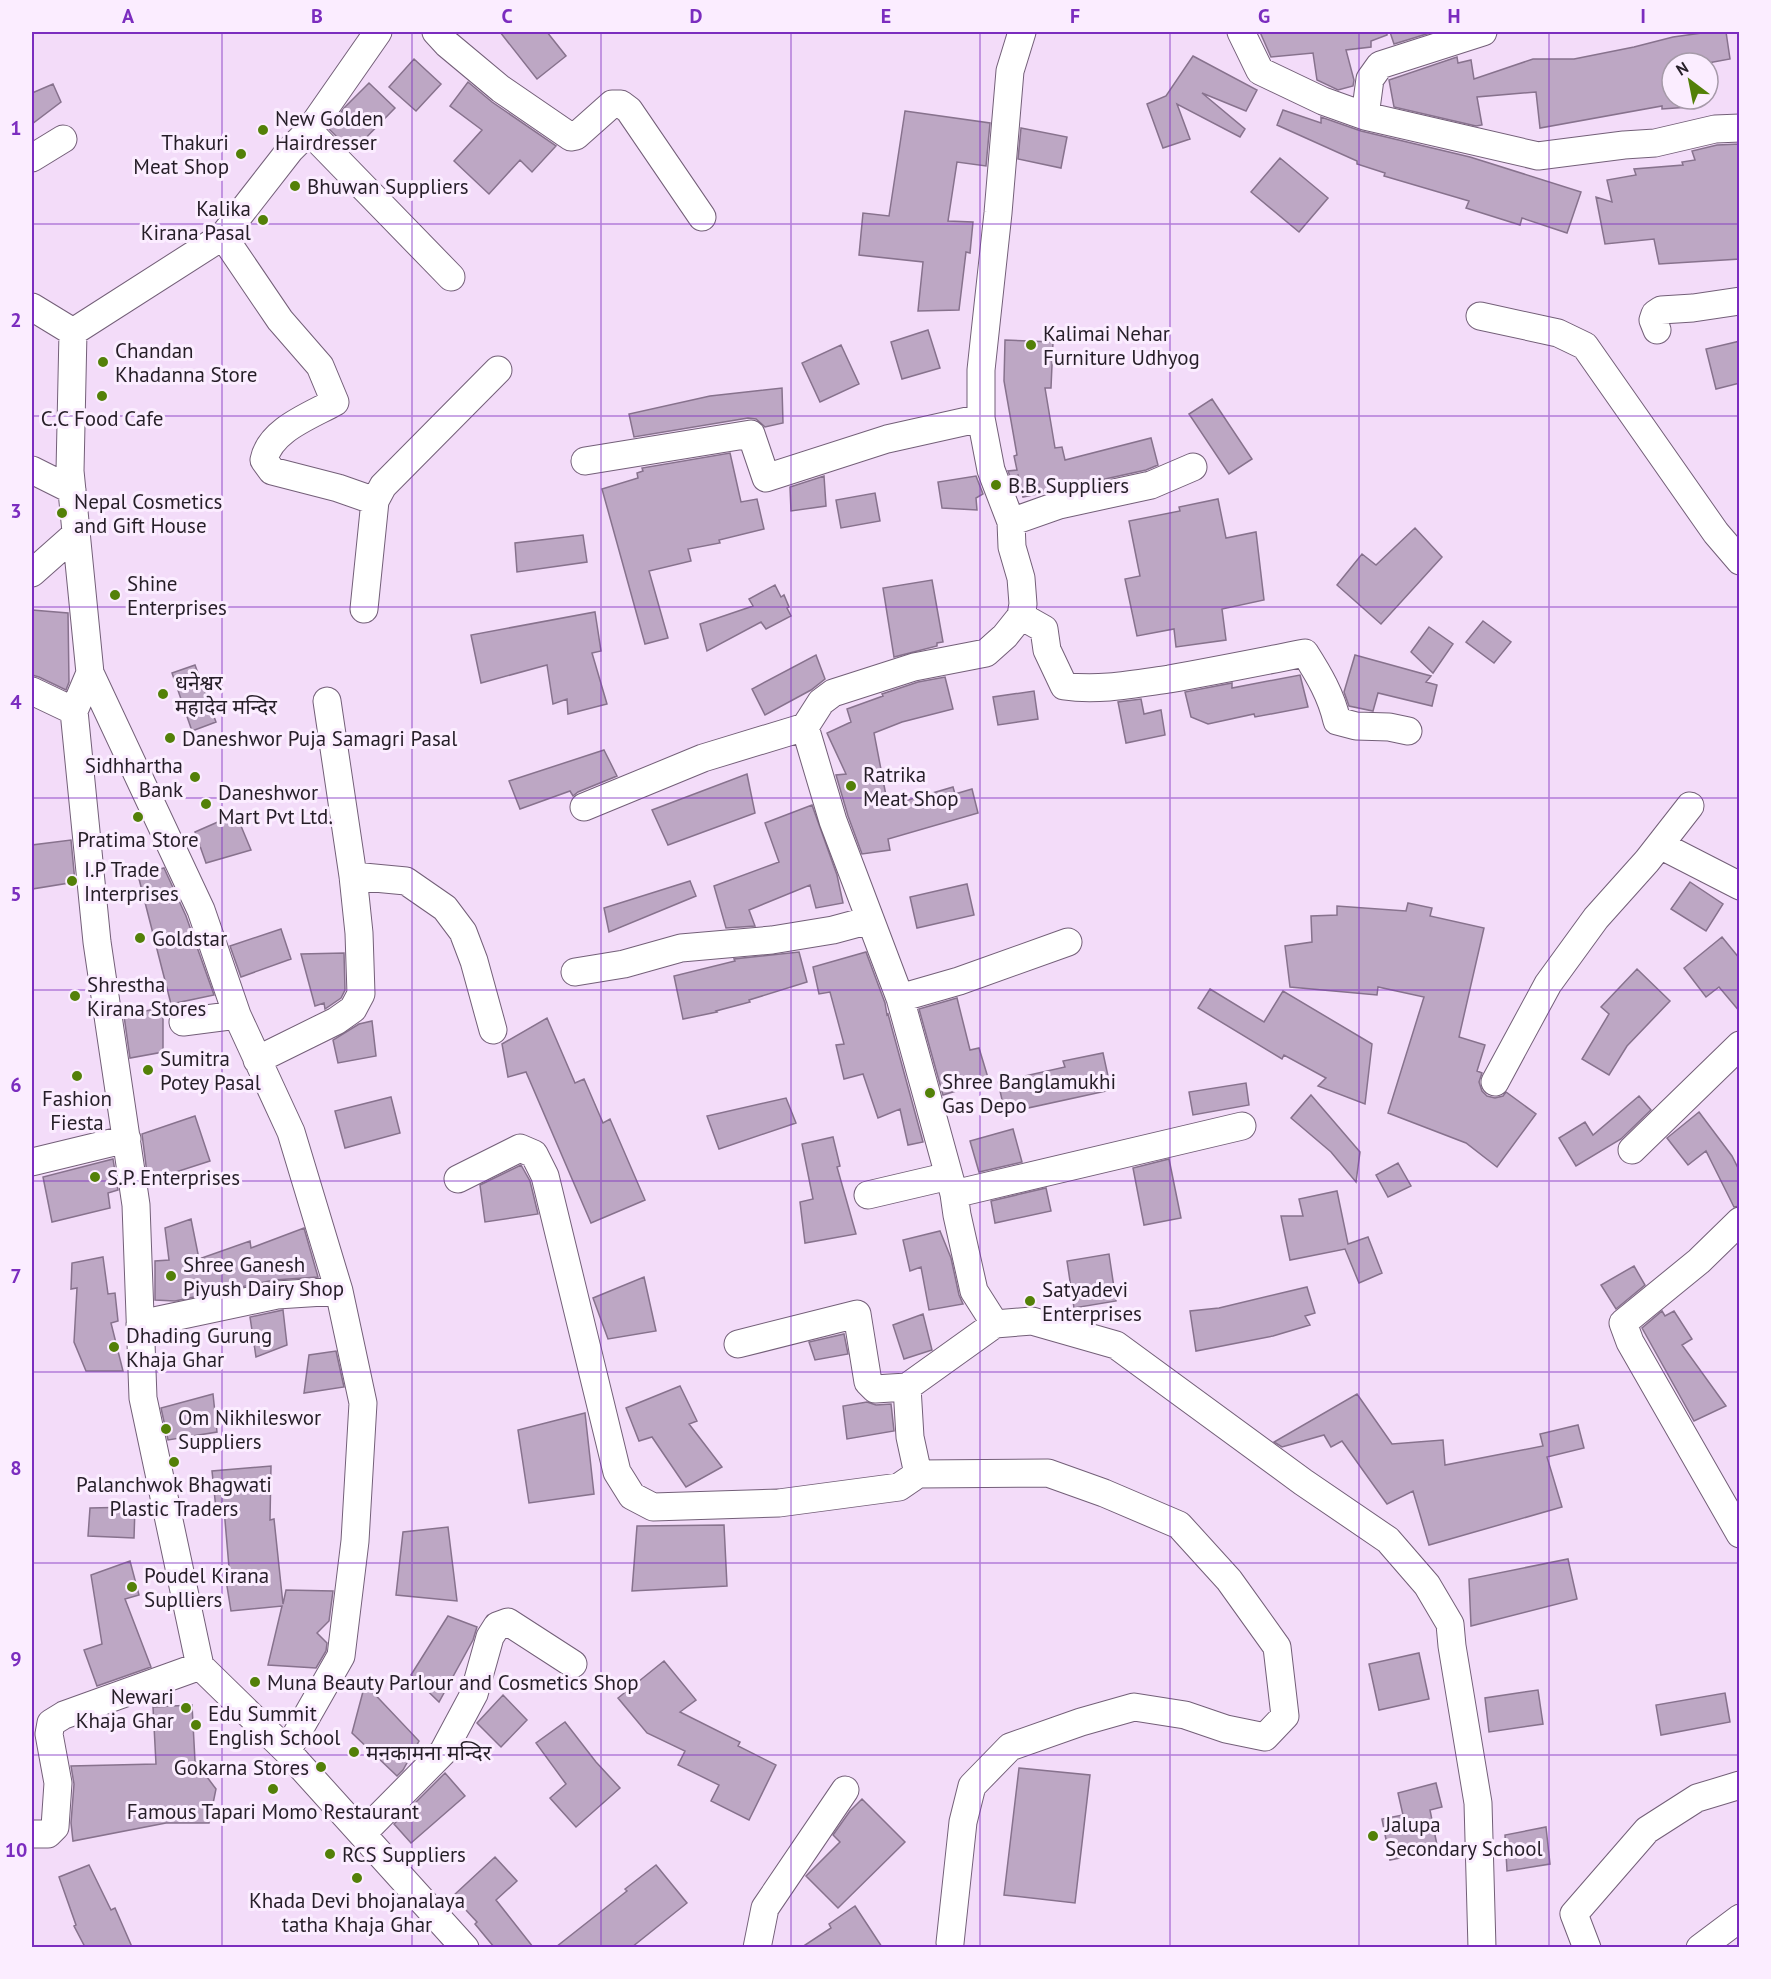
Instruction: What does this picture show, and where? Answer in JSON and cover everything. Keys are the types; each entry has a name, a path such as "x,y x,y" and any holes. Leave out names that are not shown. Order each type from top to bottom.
{"street":[{"path":"73,332 223,236 290,150 309,131 378,32"},
{"path":"436,32 501,89 571,137 576,136 612,104 621,104 629,110 702,217"},
{"path":"584,807 703,758 805,727 821,702 832,693 914,667 986,652 1005,636 1021,616 1023,604 1021,578 1012,548 1011,522 991,470 981,418 981,370 1010,71 1022,32"},
{"path":"1241,32 1260,71 1323,101 1365,116 1538,156 1655,143 1715,129 1740,128"},
{"path":"1365,116 1370,79 1380,65 1483,32"},
{"path":"309,131 451,278"},
{"path":"32,158 63,139"},
{"path":"223,236 280,320 320,366 334,402 282,432 266,449 264,460 272,471 338,488 375,501"},
{"path":"1657,330 1653,320 1655,314 1661,310 1740,301"},
{"path":"32,307 73,332"},
{"path":"1480,316 1558,333 1585,346 1716,533 1740,561"},
{"path":"73,332 70,471 90,673 201,910 237,1015 291,1132 339,1292 363,1403 355,1541 341,1656 287,1751"},
{"path":"364,609 375,501 383,486 498,370"},
{"path":"585,461 751,434 766,478 887,439 981,418"},
{"path":"1011,522 1059,505 1151,485 1193,467"},
{"path":"32,470 72,490"},
{"path":"32,573 76,534"},
{"path":"1021,616 1044,629 1047,650 1064,686 1086,689 1142,683 1305,653 1321,678 1337,721 1356,726 1389,727 1408,731"},
{"path":"90,673 74,711 97,942 136,1205 143,1398 200,1666 287,1751 465,1947"},
{"path":"32,691 74,711"},
{"path":"257,1060 336,1022 353,1008 361,994 359,933 353,876 327,701"},
{"path":"805,727 833,821 900,998 952,1185 974,1291 994,1324"},
{"path":"1495,1082 1548,984 1596,918 1660,845 1690,806"},
{"path":"1660,845 1740,886"},
{"path":"353,876 406,881 445,908 464,932 493,1030"},
{"path":"574,972 624,964 681,948 802,935 870,920"},
{"path":"900,998 959,981 1068,942"},
{"path":"183,1022 237,1015"},
{"path":"1632,1150 1740,1046"},
{"path":"868,1195 952,1185 1242,1126"},
{"path":"32,1162 127,1139"},
{"path":"458,1179 519,1148 534,1154 545,1176 617,1472 632,1496 653,1507 779,1503 899,1487 918,1474 1048,1473 1104,1493 1179,1525 1229,1580 1277,1647 1285,1716 1265,1737 1227,1729 1185,1715 1134,1707 1081,1722 1010,1748 972,1785 963,1822 950,1943"},
{"path":"1740,1221 1699,1261 1623,1323 1630,1342 1740,1534"},
{"path":"140,1324 277,1295 339,1292"},
{"path":"738,1344 857,1314 868,1382 875,1389 907,1387 994,1324 1032,1321 1116,1345 1312,1488 1388,1540 1427,1585 1450,1624 1478,1803 1482,1947"},
{"path":"907,1387 910,1437 918,1474"},
{"path":"362,1834 443,1752 474,1694 490,1637 497,1626 508,1622 573,1664"},
{"path":"32,1834 48,1834 55,1827 57,1783 49,1734 51,1723 63,1714 200,1666"},
{"path":"1587,1947 1574,1914 1647,1830 1697,1798 1740,1785"},
{"path":"757,1947 765,1908 845,1790"},
{"path":"1703,1947 1740,1918"}],"building":[{"path":"500,32 547,32 566,56 537,79"},
{"path":"1260,32 1387,32 1387,35 1371,41 1371,47 1346,50 1354,80 1353,86 1338,90 1317,80 1313,53 1271,57"},
{"path":"1390,32 1433,32 1394,44"},
{"path":"1726,32 1730,59 1720,61 1720,51 1660,51 1660,106 1540,128 1536,92 1477,97 1482,125 1476,126 1394,107 1389,80 1457,57 1458,63 1471,60 1474,79 1533,59 1574,59 1673,37"},
{"path":"1193,56 1257,90 1246,111 1202,93 1245,129 1240,137 1177,104 1190,139 1163,148 1147,104 1166,96"},
{"path":"414,59 441,84 416,111 389,87"},
{"path":"468,82 492,102 556,146 532,172 520,160 489,194 454,161 482,130 450,106"},
{"path":"369,83 395,108 352,152 329,129 344,108"},
{"path":"53,84 61,102 32,124 32,93"},
{"path":"1283,110 1321,123 1321,117 1361,131 1470,157 1581,192 1567,233 1522,218 1520,225 1466,208 1469,201 1384,176 1385,173 1357,164 1357,161 1277,125"},
{"path":"905,111 990,123 986,166 957,162 948,221 973,222 970,253 966,252 959,310 918,311 923,262 859,255 863,213 889,216"},
{"path":"1021,128 1067,137 1061,168 1018,159"},
{"path":"1740,144 1740,259 1659,264 1654,239 1605,244 1596,197 1612,202 1607,180 1636,175 1634,169 1683,165 1682,162 1695,160 1692,151 1717,145"},
{"path":"1280,158 1328,198 1299,232 1251,192"},
{"path":"928,330 940,368 902,379 891,342"},
{"path":"1005,340 1053,342 1051,388 1045,388 1055,448 1062,447 1065,460 1151,438 1158,465 1146,470 1023,497 1018,475 1011,479 1008,471 1017,470 1014,456 1017,455 1004,381"},
{"path":"1740,341 1740,383 1716,389 1706,349"},
{"path":"841,345 859,384 820,402 802,363"},
{"path":"782,388 783,423 765,427 756,419 748,418 634,437 629,414 710,396"},
{"path":"1212,399 1252,459 1229,474 1189,414"},
{"path":"730,453 741,502 757,499 764,529 719,540 720,543 688,549 691,561 649,571 668,638 645,644 602,489 638,478 637,473 643,471 642,468"},
{"path":"824,476 826,506 791,511 790,487"},
{"path":"976,476 983,494 976,498 977,510 942,508 938,482"},
{"path":"875,493 880,521 841,528 836,500"},
{"path":"1218,499 1226,538 1256,532 1264,600 1222,609 1226,640 1176,647 1174,629 1137,636 1125,579 1140,576 1129,521 1180,511 1179,507"},
{"path":"1415,528 1442,557 1381,624 1337,585 1362,554 1376,565"},
{"path":"583,535 587,562 517,572 515,543"},
{"path":"932,580 943,642 937,643 937,646 894,657 883,588"},
{"path":"775,585 781,597 784,595 791,616 766,629 761,622 707,651 700,624 753,606 749,599"},
{"path":"32,610 68,613 69,682 66,690 32,675"},
{"path":"595,612 601,651 592,653 607,704 568,714 567,699 553,704 547,665 481,683 471,635"},
{"path":"1483,621 1511,642 1494,663 1466,642"},
{"path":"1429,627 1453,644 1433,673 1411,652"},
{"path":"816,655 825,679 811,690 765,715 752,689"},
{"path":"1355,655 1431,676 1426,682 1437,685 1432,706 1378,693 1373,711 1349,706 1344,692"},
{"path":"195,665 216,722 192,731 172,673"},
{"path":"1300,675 1308,707 1255,717 1254,714 1208,724 1191,717 1185,692 1232,683 1232,688"},
{"path":"945,677 953,709 902,722 874,733 888,806 953,787 955,794 972,789 978,813 888,839 890,850 862,854 836,775 846,774 827,733 851,722 847,709 918,682"},
{"path":"1034,691 1038,719 998,725 993,697"},
{"path":"1141,699 1144,714 1161,710 1165,735 1126,743 1118,702"},
{"path":"604,750 617,776 573,796 570,791 520,809 509,781"},
{"path":"747,774 755,813 668,845 652,810"},
{"path":"812,805 837,875 843,903 816,908 810,885 749,910 755,926 726,928 714,886 779,862 765,823"},
{"path":"236,814 251,850 206,863 195,832"},
{"path":"71,840 75,882 32,889 32,845"},
{"path":"164,868 186,916 214,995 171,1004 138,875"},
{"path":"690,881 696,896 609,932 604,908"},
{"path":"1690,882 1723,904 1706,931 1671,909"},
{"path":"967,884 974,915 917,928 910,897"},
{"path":"1408,903 1432,908 1430,916 1484,928 1459,1037 1485,1045 1477,1071 1482,1073 1479,1082 1482,1091 1487,1096 1495,1098 1503,1096 1506,1092 1536,1114 1497,1167 1466,1143 1388,1113 1424,997 1378,987 1377,995 1290,987 1285,946 1312,942 1311,916 1337,915 1337,906 1406,911"},
{"path":"281,929 291,959 241,977 230,946"},
{"path":"1722,937 1740,959 1740,1012 1719,987 1706,997 1684,968"},
{"path":"799,952 807,982 717,1012 683,1019 674,976 735,961 734,959"},
{"path":"866,952 885,1003 923,1142 908,1145 900,1109 878,1118 863,1074 844,1079 836,1045 844,1044 830,992 819,994 813,967"},
{"path":"344,953 345,990 341,998 325,1009 324,1003 315,1006 301,954"},
{"path":"1637,969 1670,1001 1627,1046 1609,1075 1582,1059 1609,1014 1601,1007"},
{"path":"1210,989 1264,1022 1283,991 1372,1044 1365,1104 1318,1086 1326,1078 1284,1055 1282,1059 1198,1008"},
{"path":"957,998 970,1050 979,1048 989,1081 943,1095 919,1009"},
{"path":"163,1007 163,1052 130,1058 124,1016"},
{"path":"547,1018 575,1083 584,1079 603,1123 610,1119 645,1200 591,1223 526,1072 508,1077 502,1044"},
{"path":"372,1021 376,1056 338,1063 333,1040 359,1024"},
{"path":"1103,1053 1111,1090 1005,1113 998,1082 1065,1067 1063,1061"},
{"path":"1246,1083 1249,1105 1193,1115 1189,1092"},
{"path":"1311,1095 1360,1152 1356,1182 1331,1152 1291,1118"},
{"path":"1639,1096 1651,1110 1621,1139 1576,1166 1559,1138 1585,1122 1593,1135"},
{"path":"391,1097 400,1133 345,1148 335,1111"},
{"path":"786,1098 796,1123 719,1149 707,1116"},
{"path":"1699,1112 1732,1156 1740,1172 1740,1206 1734,1207 1706,1151 1688,1165 1667,1138"},
{"path":"195,1116 210,1161 148,1181 142,1134"},
{"path":"1013,1129 1022,1162 979,1172 970,1141"},
{"path":"833,1137 840,1166 837,1167 856,1234 805,1243 800,1202 813,1199 802,1144"},
{"path":"113,1159 118,1190 108,1193 110,1208 52,1222 43,1177"},
{"path":"1169,1159 1181,1218 1144,1225 1133,1168"},
{"path":"1398,1163 1411,1186 1388,1197 1376,1175"},
{"path":"521,1165 530,1181 538,1214 485,1222 480,1185"},
{"path":"1046,1188 1051,1211 995,1223 991,1201"},
{"path":"1337,1191 1348,1244 1368,1237 1382,1273 1359,1283 1345,1249 1290,1260 1281,1216 1303,1216 1299,1199"},
{"path":"191,1219 199,1259 250,1241 251,1248 304,1228 318,1277 274,1280 175,1301 155,1300 155,1261 169,1260 165,1228"},
{"path":"940,1231 951,1258 963,1304 929,1310 921,1267 910,1271 903,1240"},
{"path":"1109,1254 1116,1301 1074,1308 1067,1261"},
{"path":"103,1257 108,1294 115,1293 118,1321 111,1323 123,1371 86,1371 74,1342 77,1288 71,1289 72,1263"},
{"path":"1634,1266 1645,1285 1616,1309 1601,1285"},
{"path":"644,1277 656,1331 608,1339 593,1298"},
{"path":"1307,1287 1315,1313 1305,1316 1310,1325 1273,1336 1196,1351 1190,1311 1219,1308"},
{"path":"283,1310 287,1345 256,1357 250,1317"},
{"path":"1662,1311 1665,1316 1674,1311 1692,1339 1682,1345 1726,1406 1694,1421 1642,1328"},
{"path":"923,1314 932,1350 904,1359 893,1325"},
{"path":"844,1334 848,1354 815,1360 809,1342"},
{"path":"336,1351 344,1387 304,1393 309,1355"},
{"path":"680,1386 697,1421 689,1424 722,1467 686,1487 652,1437 639,1441 626,1408"},
{"path":"213,1394 217,1432 168,1440 161,1408"},
{"path":"1357,1394 1392,1444 1443,1440 1445,1465 1543,1446 1540,1434 1578,1425 1584,1448 1547,1457 1562,1507 1429,1545 1413,1491 1387,1504 1342,1441 1331,1447 1324,1435 1282,1447 1274,1442"},
{"path":"867,1402 876,1405 891,1404 894,1431 847,1439 843,1406"},
{"path":"585,1413 594,1494 529,1503 518,1430"},
{"path":"271,1466 270,1520 274,1519 283,1604 286,1590 333,1591 329,1621 317,1633 327,1643 326,1651 316,1668 268,1665 282,1606 231,1611 226,1580 230,1579 224,1509 216,1509 212,1471"},
{"path":"135,1507 134,1538 88,1536 90,1508"},
{"path":"724,1525 727,1586 632,1591 637,1526"},
{"path":"448,1527 457,1601 396,1595 403,1532"},
{"path":"1568,1559 1577,1599 1471,1626 1469,1579"},
{"path":"130,1561 139,1595 125,1599 151,1667 97,1686 84,1650 102,1644 91,1575"},
{"path":"448,1616 477,1627 473,1640 439,1702 411,1675"},
{"path":"1419,1653 1429,1699 1379,1710 1369,1664"},
{"path":"664,1661 696,1700 680,1712 740,1742 738,1746 776,1765 749,1820 711,1801 719,1785 678,1765 685,1751 647,1733 618,1698"},
{"path":"365,1684 419,1741 403,1770 397,1776 352,1733"},
{"path":"1538,1690 1543,1724 1489,1732 1485,1698"},
{"path":"1725,1693 1730,1722 1661,1735 1656,1705"},
{"path":"503,1695 527,1720 501,1747 477,1723"},
{"path":"192,1705 195,1761 216,1789 209,1823 166,1823 73,1841 71,1823 74,1784 71,1766 156,1764 153,1707"},
{"path":"565,1722 620,1788 576,1827 550,1798 566,1784 536,1743"},
{"path":"1019,1768 1090,1775 1075,1903 1004,1895"},
{"path":"445,1773 465,1796 411,1843 394,1824"},
{"name":"Jalupa Secondary School","path":"1436,1783 1442,1807 1430,1810 1438,1850 1390,1860 1382,1819 1403,1815 1398,1793"},
{"path":"862,1799 905,1842 838,1908 806,1876 840,1842 833,1835 850,1811"},
{"path":"1546,1827 1550,1864 1507,1871 1505,1835"},
{"path":"495,1857 517,1881 496,1900 533,1947 494,1947 475,1924 477,1922 453,1896"},
{"path":"89,1865 111,1910 115,1908 132,1947 85,1947 74,1926 76,1925 59,1877"},
{"path":"656,1865 687,1903 632,1947 556,1947 627,1891 625,1889"},
{"path":"855,1906 882,1947 802,1947 831,1928 829,1924"}],"place":[{"name":"New Golden Hairdresser","path":"263,130"},
{"name":"Thakuri Meat Shop","path":"241,154"},
{"name":"Bhuwan Suppliers","path":"295,186"},
{"name":"Kalika Kirana Pasal","path":"263,220"},
{"name":"Kalimai Nehar Furniture Udhyog","path":"1031,345"},
{"name":"Chandan Khadanna Store","path":"103,362"},
{"name":"C.C Food Cafe","path":"102,396"},
{"name":"B.B. Suppliers","path":"996,485"},
{"name":"Nepal Cosmetics and Gift House","path":"62,513"},
{"name":"Shine Enterprises","path":"115,595"},
{"name":"धनेश्वर महादेव मन्दिर","path":"163,694"},
{"name":"Daneshwor Puja Samagri Pasal","path":"170,738"},
{"name":"Sidhhartha Bank","path":"195,777"},
{"name":"Ratrika Meat Shop","path":"851,786"},
{"name":"Daneshwor Mart Pvt Ltd.","path":"206,804"},
{"name":"Pratima Store","path":"138,817"},
{"name":"I.P Trade Interprises","path":"72,881"},
{"name":"Goldstar","path":"140,938"},
{"name":"Shrestha Kirana Stores","path":"75,996"},
{"name":"Sumitra Potey Pasal","path":"148,1070"},
{"name":"Fashion Fiesta","path":"77,1076"},
{"name":"Shree Banglamukhi Gas Depo","path":"930,1093"},
{"name":"S.P. Enterprises","path":"95,1177"},
{"name":"Shree Ganesh Piyush Dairy Shop","path":"171,1276"},
{"name":"Satyadevi Enterprises","path":"1030,1301"},
{"name":"Dhading Gurung Khaja Ghar","path":"114,1347"},
{"name":"Om Nikhileswor Suppliers","path":"166,1429"},
{"name":"Palanchwok Bhagwati Plastic Traders","path":"174,1462"},
{"name":"Poudel Kirana Suplliers","path":"132,1587"},
{"name":"Muna Beauty Parlour and Cosmetics Shop","path":"255,1682"},
{"name":"Newari Khaja Ghar","path":"186,1708"},
{"name":"Edu Summit English School","path":"196,1725"},
{"name":"मनकामना मन्दिर","path":"354,1752"},
{"name":"Gokarna Stores","path":"321,1767"},
{"name":"Famous Tapari Momo Restaurant","path":"273,1789"},
{"name":"Jalupa Secondary School","path":"1373,1836"},
{"name":"RCS Suppliers","path":"330,1854"},
{"name":"Khada Devi bhojanalaya tatha Khaja Ghar","path":"357,1878"}]}
